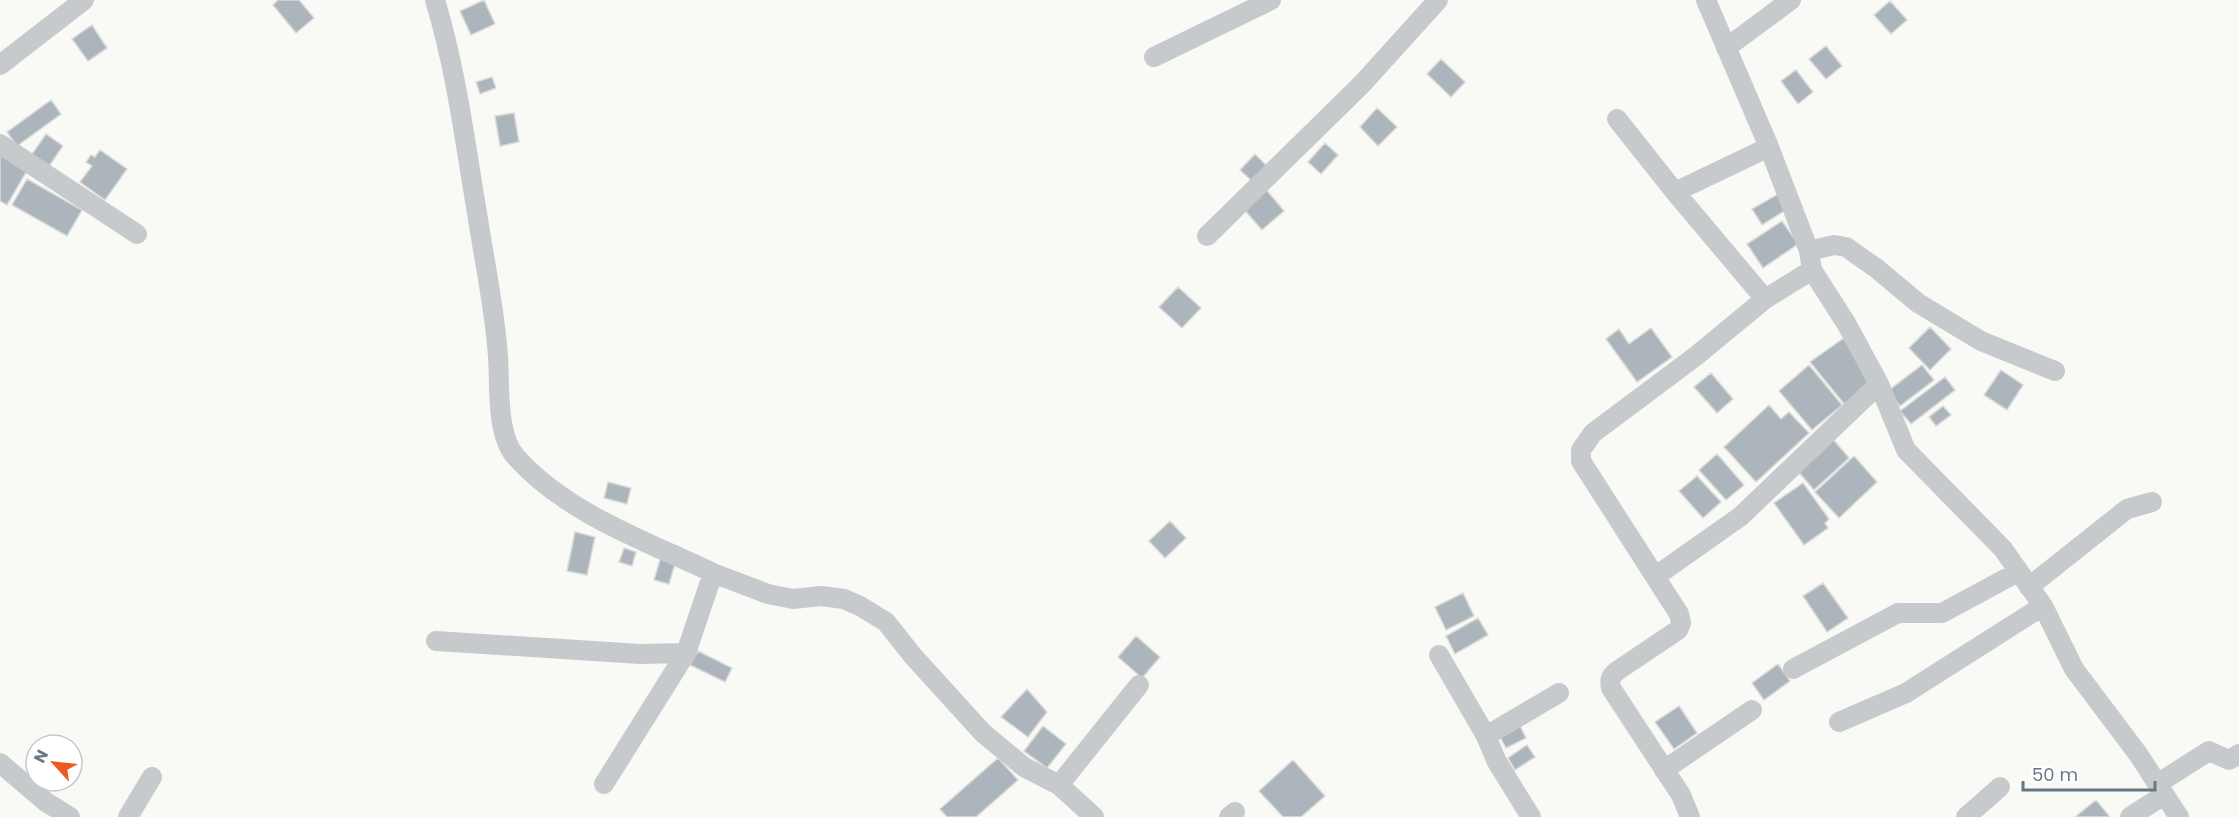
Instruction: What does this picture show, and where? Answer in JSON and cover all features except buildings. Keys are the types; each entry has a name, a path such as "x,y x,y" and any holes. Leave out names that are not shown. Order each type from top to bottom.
{"street":[{"path":"0,65 84,0"},
{"path":"435,0 446,37 461,111 488,282 498,350 503,436 514,456 537,477 588,514 713,573 768,594 793,600 821,596 844,599 886,622 913,656 983,733 1024,767 1059,785 1094,817"},
{"path":"1154,57 1271,0"},
{"path":"1207,236 1362,84 1438,0"},
{"path":"1706,0 1769,147 1810,261 1879,384 1906,450 2003,549 2043,606 2074,669 2138,753 2179,817"},
{"path":"1726,48 1791,0"},
{"path":"1617,119 1675,192 1765,298"},
{"path":"0,144 137,234"},
{"path":"1675,192 1769,147"},
{"path":"1690,817 1682,795 1632,723 1609,682 1611,676 1617,671 1678,630 1681,622 1679,614 1656,576 1581,460 1581,450 1593,434 1696,356 1810,261 1834,245 1846,247 1876,268 1917,303 1981,341 2055,371"},
{"path":"1656,576 1741,516 1879,384"},
{"path":"1793,669 1898,613 1942,613 2024,580 2127,509 2152,502"},
{"path":"604,784 686,653 713,573"},
{"path":"1839,722 1906,693 2043,606"},
{"path":"436,641 639,654 686,653"},
{"path":"1438,655 1486,736 1497,762 1531,817"},
{"path":"1059,785 1139,686"},
{"path":"1486,736 1559,693"},
{"path":"1664,770 1752,710"},
{"path":"2130,817 2209,751 2229,760 2239,754"},
{"path":"0,763 46,802 70,817"},
{"path":"128,817 152,777"},
{"path":"1966,817 2000,787"}]}
